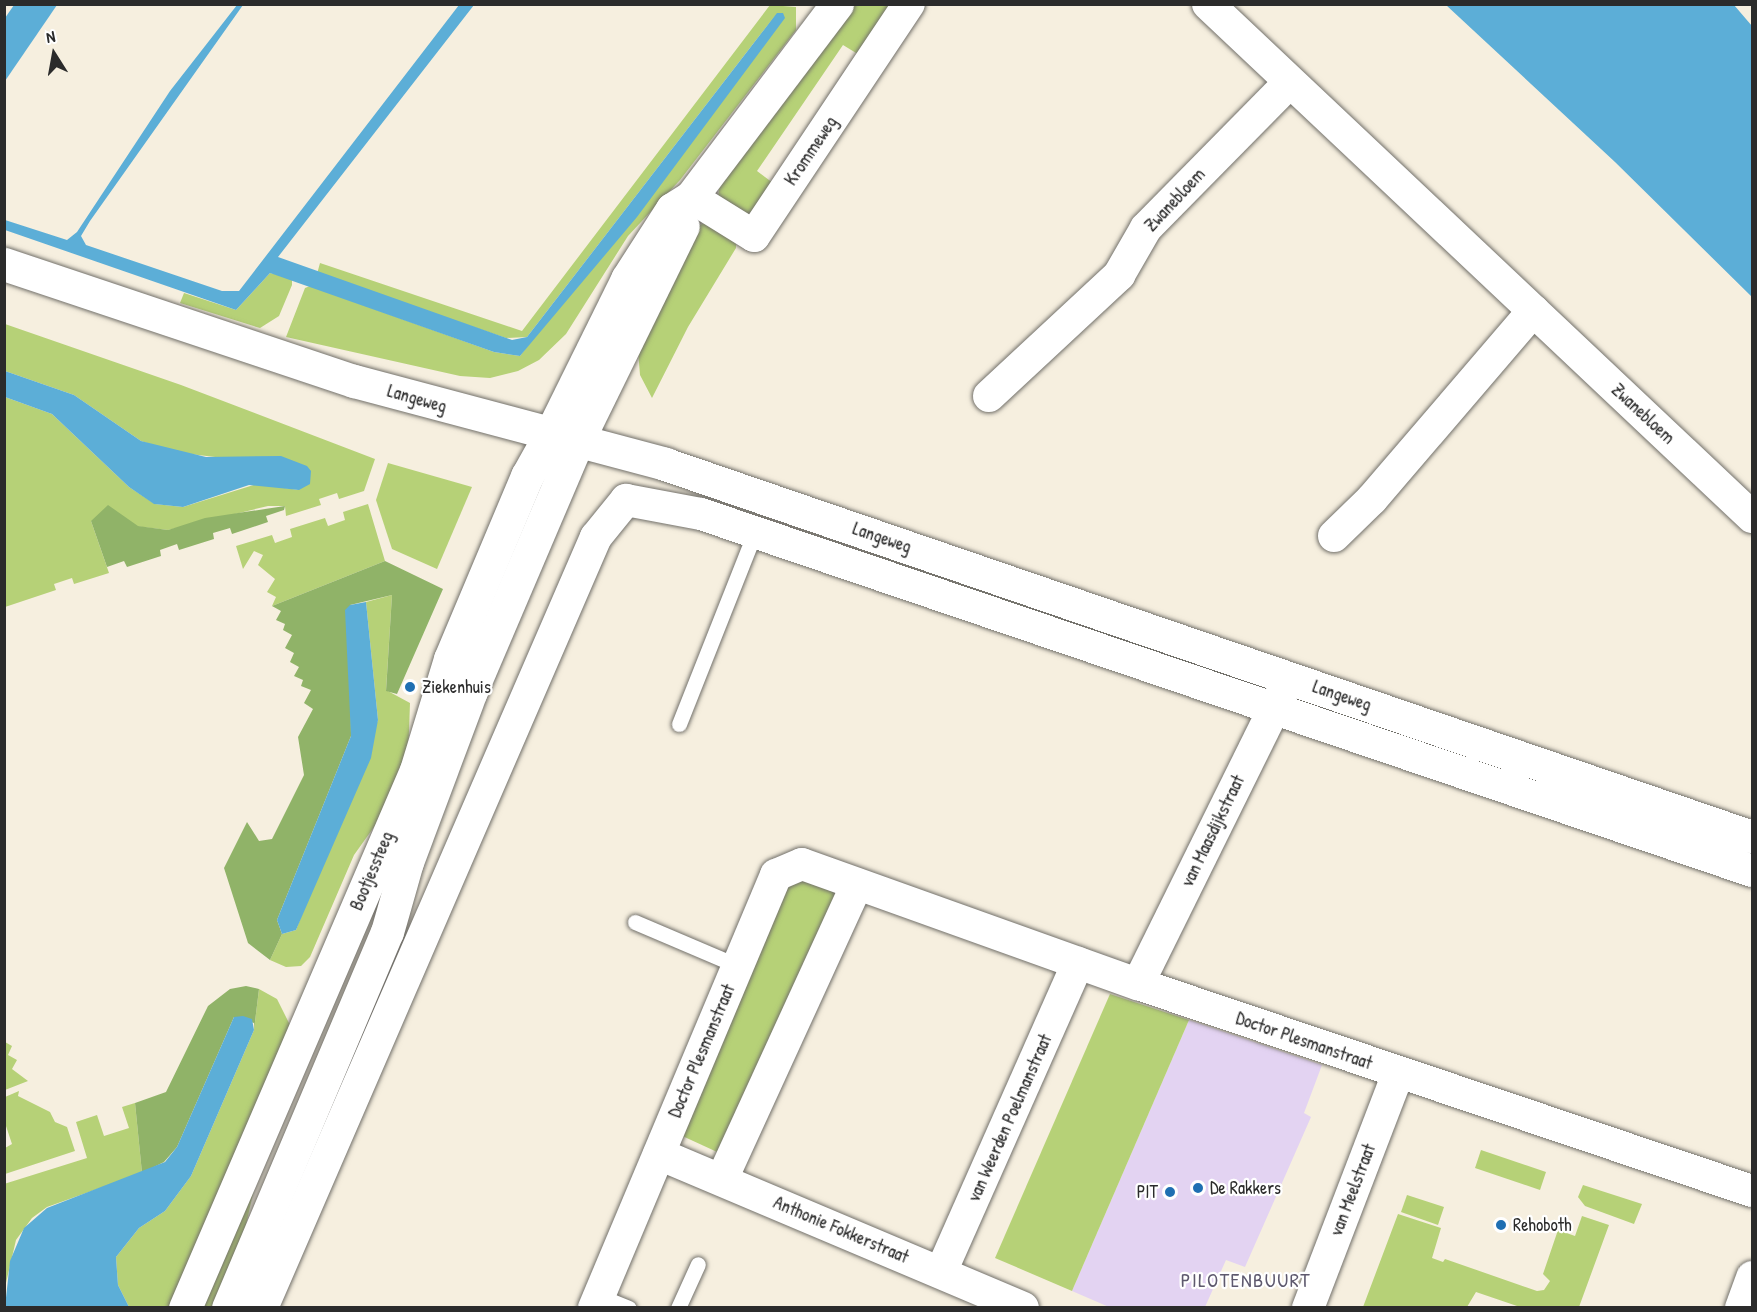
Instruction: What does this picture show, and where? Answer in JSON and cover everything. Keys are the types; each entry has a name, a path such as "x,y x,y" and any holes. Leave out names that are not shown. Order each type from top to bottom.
{"main road":[{"path":"564,436 686,221 690,196 837,4"},
{"name":"Langeweg","path":"4,264 354,381 665,464 1283,692 1752,837"},
{"name":"Bootjessteeg","path":"185,1308 416,770 454,648 527,476 564,436"},
{"name":"Bootjessteeg","path":"228,1308 387,932 407,862 564,436"}],"street":[{"name":"Krommeweg","path":"690,196 754,236 909,4"},
{"name":"Zwanebloem","path":"1208,4 1289,83 1752,517"},
{"name":"Zwanebloem","path":"989,396 1119,275 1146,228 1289,83"},
{"path":"1334,536 1372,498 1533,311"},
{"name":"Langeweg","path":"262,1308 596,537 626,500 700,514 1283,692 1752,871"},
{"name":"van Maasdijkstraat","path":"1138,984 1283,692"},
{"name":"Doctor Plesmanstraat","path":"597,1302 776,875 787,867 802,864 1138,984 1752,1191"},
{"path":"722,1179 857,884"},
{"name":"van Weerden Poelmanstraat","path":"941,1272 1078,963"},
{"name":"van Meelstraat","path":"1308,1308 1398,1073"},
{"name":"Anthonie Fokkerstraat","path":"658,1154 722,1179 1023,1308"},
{"path":"1741,1308 1752,1277"}],"lane":[{"path":"679,724 755,532"},
{"path":"634,922 738,966"},
{"path":"678,1308 698,1264"},
{"path":"597,1302 629,1308"}],"shaded area":[{"name":"De Rakkers","path":"1189,1020 1322,1065 1304,1113 1311,1117 1245,1267 1226,1260 1205,1307 1109,1307 1072,1291"}],"green space":[{"path":"770,5 796,7 796,30 680,180 628,236 566,334 539,360 518,371 490,378 460,376 286,337 305,288 310,286 494,352 520,356 777,13 527,337 506,338 317,274 320,263 522,331"},
{"path":"854,5 896,5 861,56 843,45 757,171 773,183 750,214 745,215 718,198 720,182"},
{"path":"710,222 736,239 736,248 688,327 652,398 640,375 638,350 692,227"},
{"path":"270,273 292,278 292,285 279,316 260,328 180,303 184,293 236,310"},
{"path":"5,324 181,385 375,459 364,491 339,499 337,493 319,499 321,505 286,516 285,506 268,506 168,530 91,521 109,573 74,584 72,578 54,584 56,590 5,607 5,397 52,414 129,487 155,504 183,507 257,484 299,490 232,459 173,452 141,441 74,395 5,371"},
{"path":"388,463 472,487 437,569 392,549 376,500"},
{"path":"368,504 385,561 272,606 276,597 267,592 275,579 258,565 263,555 254,551 243,569 236,546 272,535 275,543 292,537 290,529 325,518 328,526 345,520 343,512"},
{"path":"108,505 138,526 168,530 205,518 285,506 284,510 266,516 268,522 232,534 230,528 213,533 214,539 179,550 177,544 160,550 161,556 127,567 124,561 107,567 91,521"},
{"path":"385,561 443,589 397,694 386,691 392,595 350,605 351,736 277,920 282,934 270,960 248,943 224,868 247,822 259,841 272,839 304,775 298,737 313,709 304,703 311,690 301,686 303,680 294,676 299,667 290,662 294,653 285,648 292,635 283,630 285,624 276,620 281,611 272,606"},
{"path":"392,595 386,690 410,703 408,759 389,806 354,855 310,957 301,966 286,967 270,960 282,934 296,930 378,720 366,602"},
{"path":"785,871 841,890 728,1157 678,1134"},
{"path":"246,986 259,989 254,1030 254,1023 234,1017 177,1147 164,1162 142,1173 135,1103 166,1092 208,1006 230,989"},
{"path":"259,989 277,999 291,1027 175,1307 129,1307 118,1285 116,1257 139,1228 165,1211 191,1176 254,1030"},
{"path":"1110,994 1189,1020 1072,1291 995,1258"},
{"path":"5,1042 12,1046 8,1055 17,1060 12,1069 28,1081 5,1090"},
{"path":"19,1091 18,1096 50,1112 55,1122 67,1127 75,1151 5,1174 5,1148 12,1144 5,1123 5,1097"},
{"path":"135,1103 142,1173 47,1207 32,1218 16,1240 6,1283 5,1308 4,1184 87,1158 76,1122 97,1115 104,1136 129,1128 122,1107"},
{"path":"1481,1150 1546,1172 1540,1190 1475,1168"},
{"path":"255,1185 245,1229 218,1307 194,1308"},
{"path":"1583,1185 1642,1204 1634,1224 1585,1206 1578,1197"},
{"path":"1407,1195 1444,1207 1438,1225 1401,1212"},
{"path":"1398,1214 1441,1228 1432,1258 1443,1262 1445,1259 1537,1291 1544,1290 1550,1281 1543,1274 1558,1230 1575,1236 1582,1216 1609,1225 1579,1307 1520,1307 1476,1292 1467,1307 1363,1307"}],"water":[{"path":"14,5 57,5 5,81 5,18"},
{"path":"237,5 243,5 90,221 81,236 86,245 222,291 239,291 459,5 474,5 278,257 512,340 527,337 777,13 783,13 785,18 637,217 520,356 494,352 270,273 236,310 5,230 5,220 67,240 77,232 170,91"},
{"path":"1446,5 1734,5 1752,26 1752,297 1615,162"},
{"path":"5,371 74,395 141,441 206,457 281,456 307,466 311,471 310,484 299,490 249,485 183,507 154,504 129,487 52,414 5,397"},
{"path":"366,602 378,720 371,758 296,930 282,934 277,920 351,736 345,610 350,605"},
{"path":"243,1016 252,1019 254,1030 191,1176 165,1211 139,1228 116,1257 118,1285 129,1307 5,1307 10,1261 24,1228 47,1208 165,1162 177,1147 234,1017"}],"place":[{"name":"Ziekenhuis","path":"410,687"},
{"name":"De Rakkers","path":"1198,1188"},
{"name":"PIT","path":"1170,1192"},
{"name":"Rehoboth","path":"1501,1225"}],"district":[{"name":"PILOTENBUURT","path":"1246,1279"}]}
